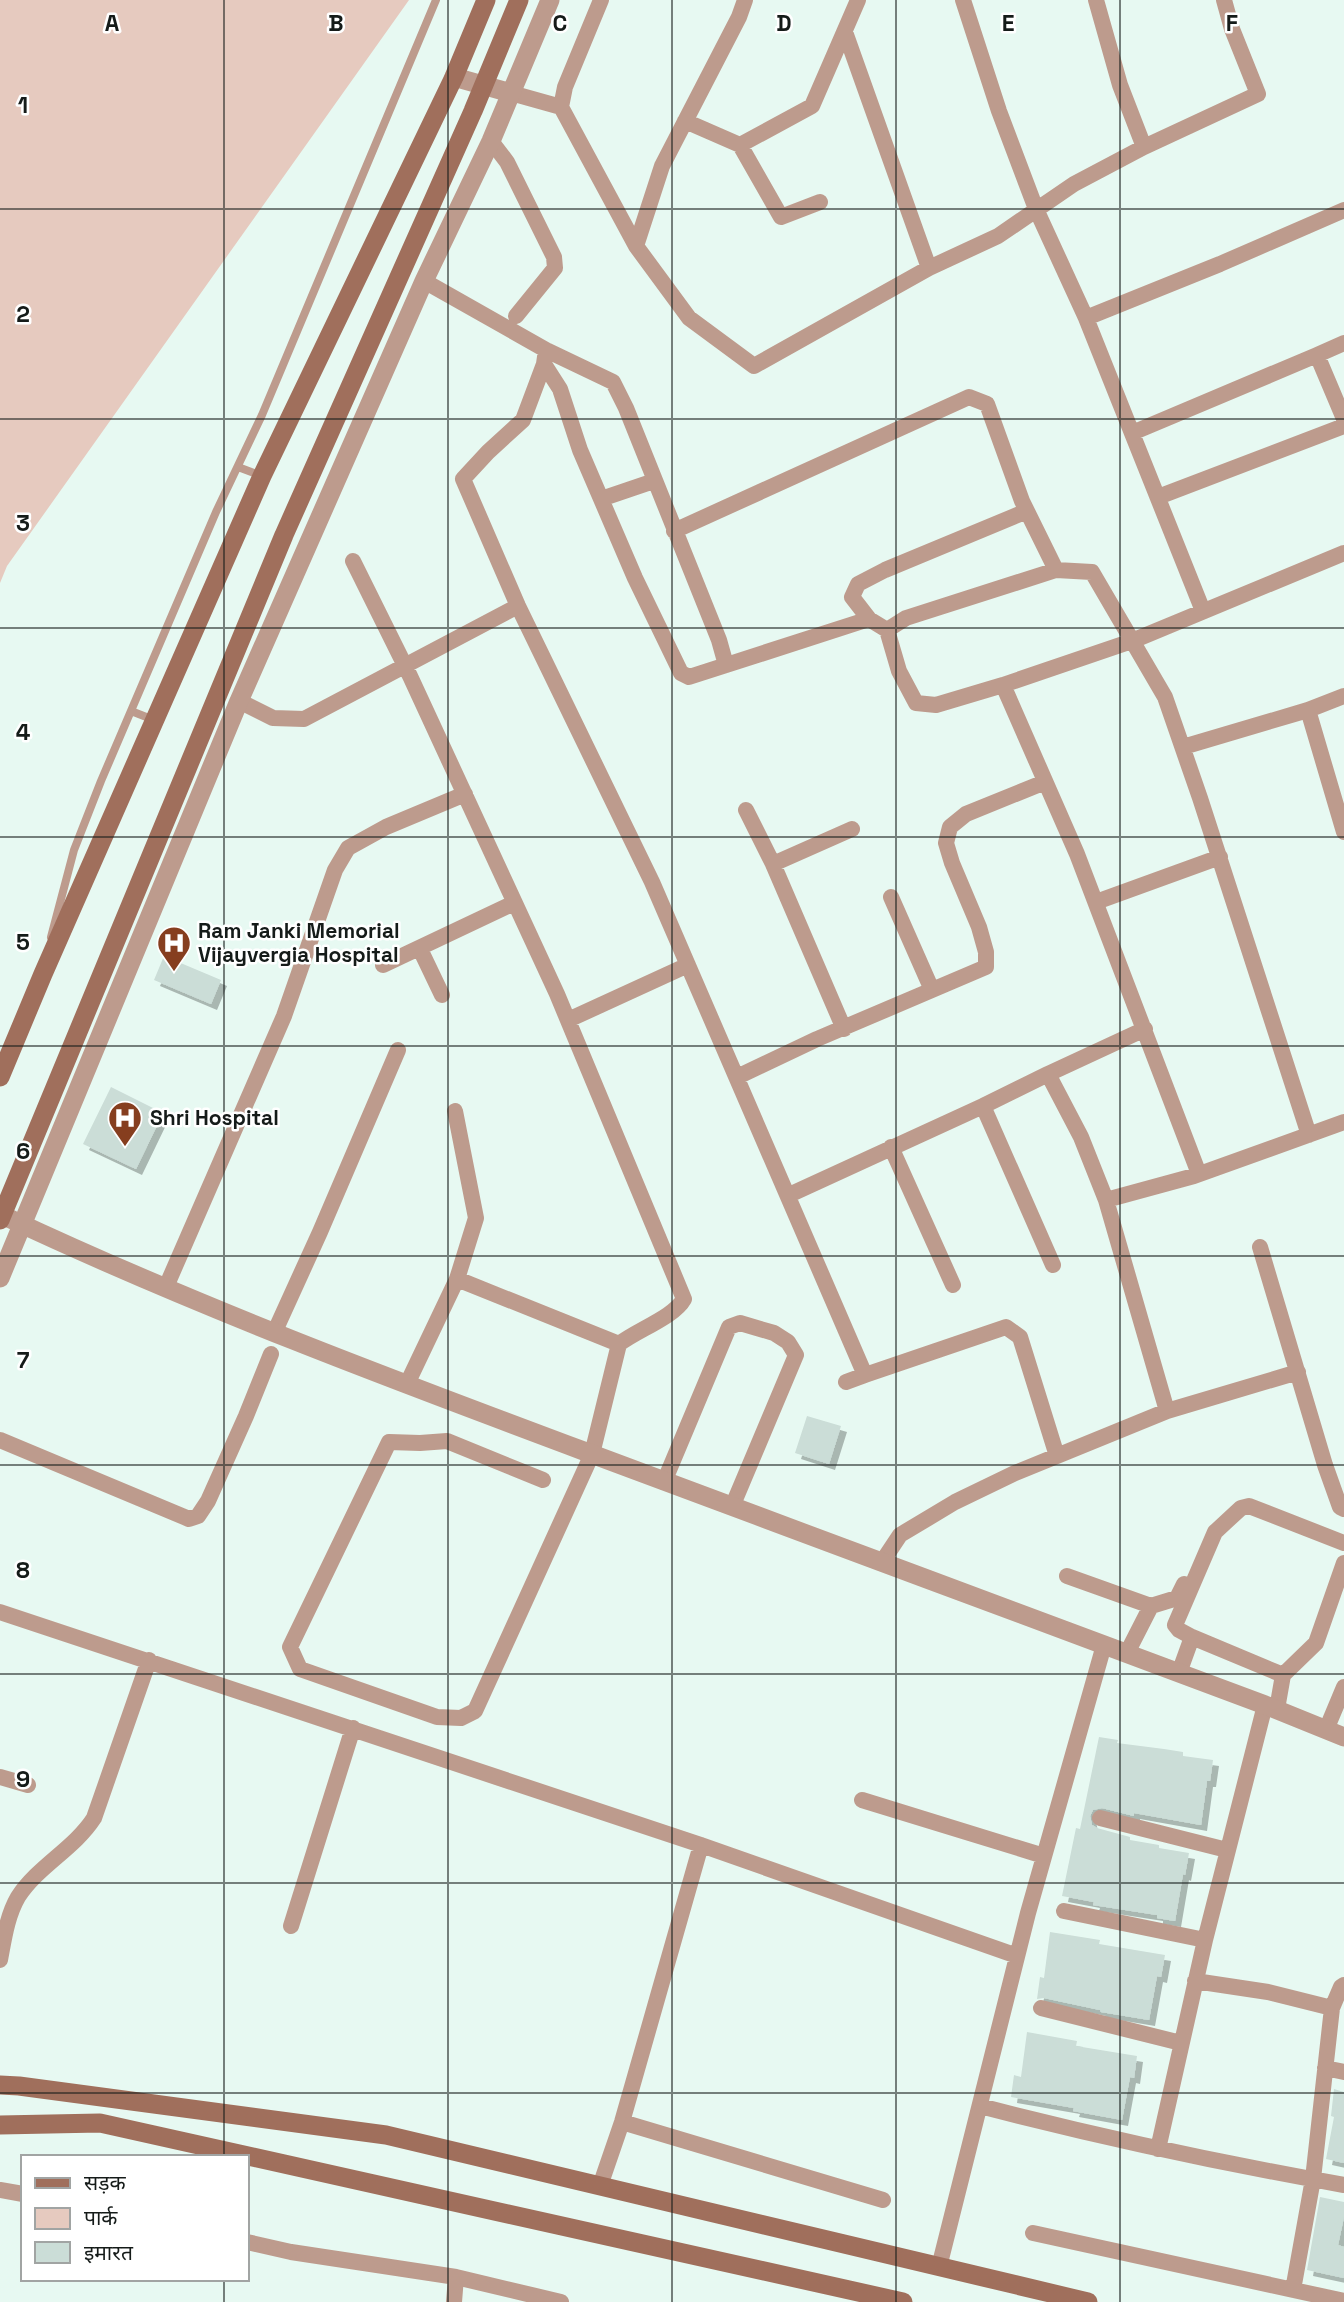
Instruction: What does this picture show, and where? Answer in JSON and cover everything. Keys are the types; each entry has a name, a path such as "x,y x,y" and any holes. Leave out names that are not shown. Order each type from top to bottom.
{"main road":[{"path":"0,1077 262,476 454,77 486,0"},
{"path":"1,1217 284,535 484,86 519,0"},
{"path":"0,2085 33,2087 386,2135 1088,2302"},
{"path":"0,2125 100,2123 244,2155"},
{"path":"248,2156 903,2302"}],"street":[{"path":"0,1278 239,701 424,281 491,141 550,0"},
{"path":"601,0 565,87 561,107 636,246 689,318 754,366 929,268 998,236 1073,184 1144,147 1258,94 1232,29 1224,0"},
{"path":"636,246 662,166 739,17 745,0"},
{"path":"740,145 812,106 858,0"},
{"path":"963,0 999,111 1037,209 1086,318 1203,611"},
{"path":"1096,0 1120,85 1144,147"},
{"path":"845,32 929,268"},
{"path":"454,77 561,107"},
{"path":"685,121 740,145 782,217 820,202"},
{"path":"491,141 507,162 554,257 555,268 516,316"},
{"path":"1086,318 1344,210"},
{"path":"404,268 545,357 614,382 719,640 726,665"},
{"path":"1132,433 1344,342"},
{"path":"1317,355 1344,419"},
{"path":"545,357 601,499 635,578 681,673 689,677 869,620"},
{"path":"545,357 523,420 463,479 518,606 652,882 865,1375"},
{"path":"674,531 970,397 987,404 1027,511 1056,570"},
{"path":"1158,497 1344,426"},
{"path":"601,499 654,481"},
{"path":"1027,511 885,570 858,584 852,597 869,620 887,630 899,671 916,704 936,705 1132,641 1344,553"},
{"path":"353,561 405,664 568,1020 684,1299 679,1308 619,1344 592,1454 475,1711 461,1718 436,1717 300,1669 290,1647 389,1442 447,1441 543,1480"},
{"path":"887,630 906,618 1056,570 1093,572 1165,697 1309,1135"},
{"path":"220,690 273,719 304,719 518,606"},
{"path":"1003,685 1096,902 1199,1174"},
{"path":"1183,747 1308,710 1344,696"},
{"path":"1308,710 1344,830"},
{"path":"737,1077 986,967 986,952 979,927 946,843 950,827 966,814 1045,782"},
{"path":"166,1287 284,1016 335,870 348,848 386,827 465,794"},
{"path":"746,810 773,864 844,1028"},
{"path":"773,864 852,829"},
{"path":"1096,902 1220,858"},
{"path":"891,897 932,990"},
{"path":"383,965 514,902"},
{"path":"420,949 442,995"},
{"path":"568,1020 688,965"},
{"path":"789,1195 983,1107 1048,1073 1144,1029"},
{"path":"275,1331 398,1049"},
{"path":"1048,1073 1081,1137 1106,1200 1167,1411"},
{"path":"983,1107 1053,1265"},
{"path":"407,1384 457,1279 476,1218 455,1111"},
{"path":"1106,1200 1199,1174 1344,1123"},
{"path":"891,1147 953,1285"},
{"path":"1,1217 407,1384 1335,1733 1344,1687"},
{"path":"1261,1247 1325,1465 1340,1507 1344,1509"},
{"path":"457,1279 619,1344"},
{"path":"664,1482 729,1327 740,1323 774,1333 788,1342 796,1354 732,1507"},
{"path":"846,1382 1006,1327 1020,1337 1057,1456"},
{"path":"0,1440 190,1519 198,1516 208,1501 271,1354"},
{"path":"882,1562 900,1535 955,1502 1015,1473 1167,1411 1298,1372"},
{"path":"1283,1675 1192,1637 1175,1625 1215,1532 1241,1508 1249,1506 1344,1543"},
{"path":"1067,1576 1151,1606 1177,1598 1222,1510"},
{"path":"1158,2149 1227,1850 1271,1707 1283,1675 1316,1643 1344,1563"},
{"path":"1127,1653 1151,1606"},
{"path":"0,1612 701,1844 1017,1956"},
{"path":"1179,1673 1192,1637"},
{"path":"939,2266 1017,1956 1104,1645"},
{"path":"0,1960 6,1928 19,1897 85,1832 94,1818 149,1660"},
{"path":"290,1926 353,1728"},
{"path":"0,1777 28,1785"},
{"path":"862,1800 1044,1856"},
{"path":"1100,1818 1227,1850"},
{"path":"600,2186 622,2122 701,1844"},
{"path":"1064,1911 1205,1940"},
{"path":"1195,1981 1268,1992 1332,2008"},
{"path":"1293,2290 1313,2179 1332,2008 1340,1987 1344,1984"},
{"path":"1041,2008 1181,2043"},
{"path":"1325,2068 1344,2072"},
{"path":"980,2106 1158,2149 1344,2185"},
{"path":"622,2122 883,2200"},
{"path":"0,2190 21,2194"},
{"path":"1033,2233 1344,2301"},
{"path":"248,2242 291,2252 456,2277 561,2302"},
{"path":"454,2302 456,2277"}],"lane":[{"path":"43,974 74,849 436,0"},
{"path":"238,467 262,476"},
{"path":"131,710 154,720"}],"green space":[{"path":"0,0 409,0 7,566 0,583"}],"building":[{"path":"164,956 221,980 211,1004 154,980"},
{"path":"111,1087 163,1113 136,1169 83,1144"},
{"path":"807,1416 841,1426 829,1464 795,1453"},
{"path":"1099,1737 1118,1740 1117,1743 1183,1752 1183,1756 1213,1760 1201,1825 1134,1813 1134,1816 1102,1808 1093,1810 1090,1816 1092,1825 1097,1828 1130,1837 1130,1840 1159,1845 1159,1848 1189,1853 1175,1921 1062,1896 1076,1828 1080,1829"},
{"path":"1050,1932 1100,1940 1099,1944 1165,1955 1161,1977 1157,1976 1149,2020 1044,1998 1037,1999 1040,1977 1044,1978"},
{"path":"1027,2032 1077,2041 1076,2046 1137,2056 1122,2120 1011,2097 1014,2075 1021,2077"},
{"path":"1334,2089 1344,2092 1344,2163 1326,2159 1334,2117 1331,2116"},
{"path":"1320,2197 1344,2202 1338,2245 1344,2247 1344,2278 1307,2270"}],"place":[{"name":"Ram Janki Memorial Vijayvergia Hospital","path":"174,973"},
{"name":"Shri Hospital","path":"125,1148"}]}
